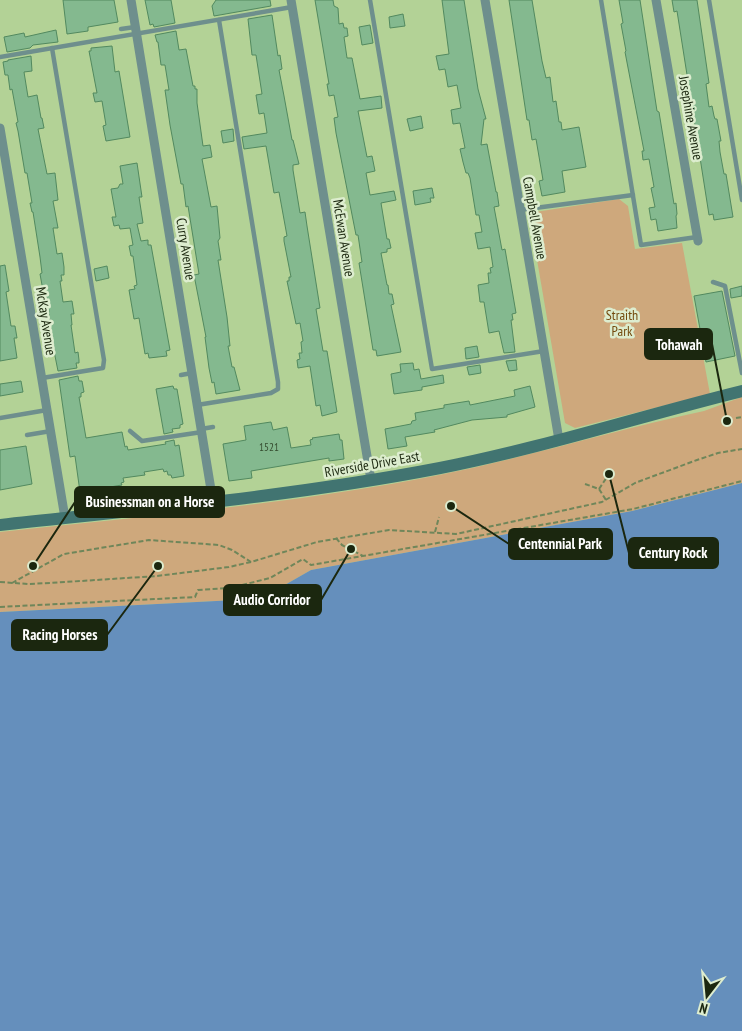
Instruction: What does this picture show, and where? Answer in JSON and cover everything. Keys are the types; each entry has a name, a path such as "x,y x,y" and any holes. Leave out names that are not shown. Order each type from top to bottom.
{"main road":[{"name":"Riverside Drive East","path":"0,525 293,493 443,467 559,440 742,391"}],"street":[{"name":"Curry Avenue","path":"131,0 213,502"},
{"name":"Campbell Avenue","path":"485,0 559,440"},
{"name":"Josephine Avenue","path":"656,0 699,242"},
{"name":"McEwan Avenue","path":"291,4 371,480"},
{"name":"McKay Avenue","path":"0,128 65,518"}],"lane":[{"path":"370,0 432,369 544,351"},
{"path":"601,0 641,245 699,242"},
{"path":"709,0 742,200"},
{"path":"0,57 136,30 220,20 291,4"},
{"path":"198,405 271,393 278,389 220,20"},
{"path":"121,29 136,30"},
{"path":"42,378 103,368 104,360 52,48"},
{"path":"520,210 633,195"},
{"path":"713,282 725,286 742,373"},
{"path":"181,375 192,373"},
{"path":"0,418 47,410"},
{"path":"130,431 142,441 213,426"},
{"path":"27,435 50,431"}],"path":[{"path":"736,418 742,417"},
{"path":"0,582 50,584 207,571 251,562 289,549 336,538 389,530 456,534 582,508 606,500 635,483 697,460 718,453 742,449"},
{"path":"599,489 607,477"},
{"path":"0,607 195,597 198,590 230,588 270,578 303,559 310,566 633,509 742,481"},
{"path":"585,484 599,489 606,500"},
{"path":"435,532 440,517"},
{"path":"336,538 342,545 363,556"},
{"path":"11,583 64,554 149,540 219,545 232,550 251,562"}],"green space":[{"name":"Straith Park","path":"619,199 628,206 635,249 682,243 710,394 575,428 565,423 529,213"},
{"path":"742,397 742,483 632,511 311,570 276,590 236,600 0,612 0,532 275,502 385,485 505,460 704,411"}],"water":[{"path":"742,483 742,1031 0,1031 0,612 236,600 276,590 311,570 632,511"}],"building":[{"path":"63,0 114,0 118,22 88,27 88,31 67,34"},
{"path":"145,0 171,0 175,23 154,27 153,24 150,25"},
{"path":"216,0 270,0 271,6 214,16 212,6"},
{"path":"315,0 333,0 334,6 338,8 339,24 343,23 344,28 347,28 348,36 344,37 347,58 352,58 360,99 381,96 382,108 358,111 367,157 372,156 375,171 366,173 370,195 394,191 396,200 381,203 387,239 389,239 391,248 387,249 387,252 381,253 389,294 392,294 394,304 391,305 401,352 377,356 376,350 373,350 359,263 362,262 358,235 356,235 336,133 334,118 338,117 334,95 329,96 327,84 329,84"},
{"path":"442,0 464,0 478,89 486,119 484,119 481,145 487,144 497,192 499,206 494,207 502,250 505,249 516,313 512,314 513,320 511,320 515,352 504,353 499,331 489,333 484,302 480,302 478,285 489,283 488,273 491,273 490,268 493,267 490,247 478,249 475,233 482,232 479,215 476,215 470,178 468,173 466,173 460,149 465,148 460,123 453,124 451,110 461,108 457,85 448,87 445,69 439,70 436,56 449,54"},
{"path":"509,0 532,0 542,61 546,78 550,77 553,102 556,101 559,122 561,122 562,130 579,127 586,167 562,171 565,192 542,196 539,181 543,180 536,139 532,140 529,120 527,120"},
{"path":"619,0 640,0 657,111 659,112 674,204 676,203 677,228 658,231 656,219 651,220 649,208 655,207 651,188 654,187 649,159 643,160 642,151 644,151 625,52"},
{"path":"672,0 697,0 709,83 706,84 709,107 712,106 715,119 717,119 721,141 719,141 720,152 724,174 726,174 733,217 714,220 713,214 709,215 677,11 674,12"},
{"path":"403,14 405,26 390,28 389,17"},
{"path":"272,15 278,56 280,55 282,69 279,70 292,140 299,164 293,165 293,170 300,213 305,212 320,308 316,309 323,351 327,351 337,412 322,416 320,405 316,406 310,366 298,368 297,360 300,359 299,353 302,353 301,342 303,341 300,323 296,324 287,281 291,277 284,241 284,237 287,236 279,192 274,193 266,146 244,149 242,137 267,133 264,113 259,114 256,95 262,94 256,55 252,55 248,19"},
{"path":"370,25 373,43 362,45 359,27"},
{"path":"56,30 58,42 33,45 30,48 7,52 4,37 24,33 25,37"},
{"path":"176,31 179,50 186,49 193,86 197,89 203,146 210,145 212,157 202,159 211,207 217,206 220,238 218,241 221,260 218,260 227,317 230,346 228,346 232,367 234,367 240,390 216,394 209,368 206,337 194,275 199,274 188,206 186,207 170,125 165,90 169,90 165,65 161,65 158,42 155,35"},
{"path":"112,46 115,72 119,71 130,137 106,141 103,126 106,125 102,101 95,102 93,93 97,93 89,51 91,51 91,48"},
{"path":"31,56 32,71 24,72 28,97 37,95 44,128 38,129 47,174 55,173 58,200 53,201 58,228 53,228 57,254 62,253 64,267 64,275 61,275 62,281 60,281 63,302 72,301 74,314 71,314 71,325 75,353 78,352 79,360 79,363 76,363 77,368 58,371 51,336 48,301 46,296 44,296 40,274 42,273 40,257 30,203 32,203 27,173 25,173 16,123 18,122 12,89 10,90 8,75 5,75 3,62"},
{"path":"421,116 423,128 410,131 407,119"},
{"path":"233,129 234,141 223,143 221,131"},
{"path":"137,163 142,197 139,197 143,223 137,224 141,241 148,240 148,245 151,245 170,350 166,351 167,356 149,358 148,353 145,354 139,318 134,319 129,290 135,289 134,286 137,285 133,256 131,256 129,246 133,245 130,228 120,229 119,225 114,226 112,217 116,217 111,189 118,188 120,184 123,184 120,166"},
{"path":"432,188 434,198 430,198 431,202 415,205 413,191"},
{"path":"5,265 9,291 6,292 11,326 15,326 17,338 14,338 17,358 0,361 0,266"},
{"path":"107,266 109,278 96,281 94,269"},
{"path":"742,286 742,296 731,298 730,289"},
{"path":"722,291 735,356 706,362 694,296"},
{"path":"477,346 479,357 466,359 465,348"},
{"path":"516,360 517,370 509,371 506,361"},
{"path":"413,363 414,370 419,369 421,379 443,375 444,383 422,387 422,390 394,394 391,374 401,372 400,364"},
{"path":"480,365 481,373 469,375 467,367"},
{"path":"78,376 79,381 82,381 84,392 79,397 86,438 122,432 125,447 127,446 128,450 166,444 165,442 174,440 175,446 179,445 184,476 172,478 163,469 144,472 145,475 123,478 124,482 121,483 122,485 80,492 75,456 70,457 59,380"},
{"path":"21,381 23,392 0,396 0,384"},
{"path":"173,386 174,389 177,389 183,424 180,425 180,428 172,429 173,432 164,434 156,389"},
{"path":"530,386 535,407 507,415 507,417 472,420 434,430 435,432 405,437 407,446 388,449 385,429 411,424 412,421 416,420 415,413 444,408 444,405 469,401 470,405 515,396 514,390"},
{"path":"271,422 273,430 287,427 291,448 311,445 310,440 312,438 339,434 340,440 342,440 344,459 329,461 329,458 251,471 252,478 229,481 223,444 246,440 244,426"},
{"path":"26,446 32,484 0,490 0,450"}],"place":[{"name":"Tohawah","path":"727,421"},
{"name":"Century Rock","path":"609,474"},
{"name":"Centennial Park","path":"451,506"},
{"name":"Audio Corridor","path":"351,549"},
{"name":"Businessman on a Horse","path":"33,566"},
{"name":"Racing Horses","path":"158,566"}]}
